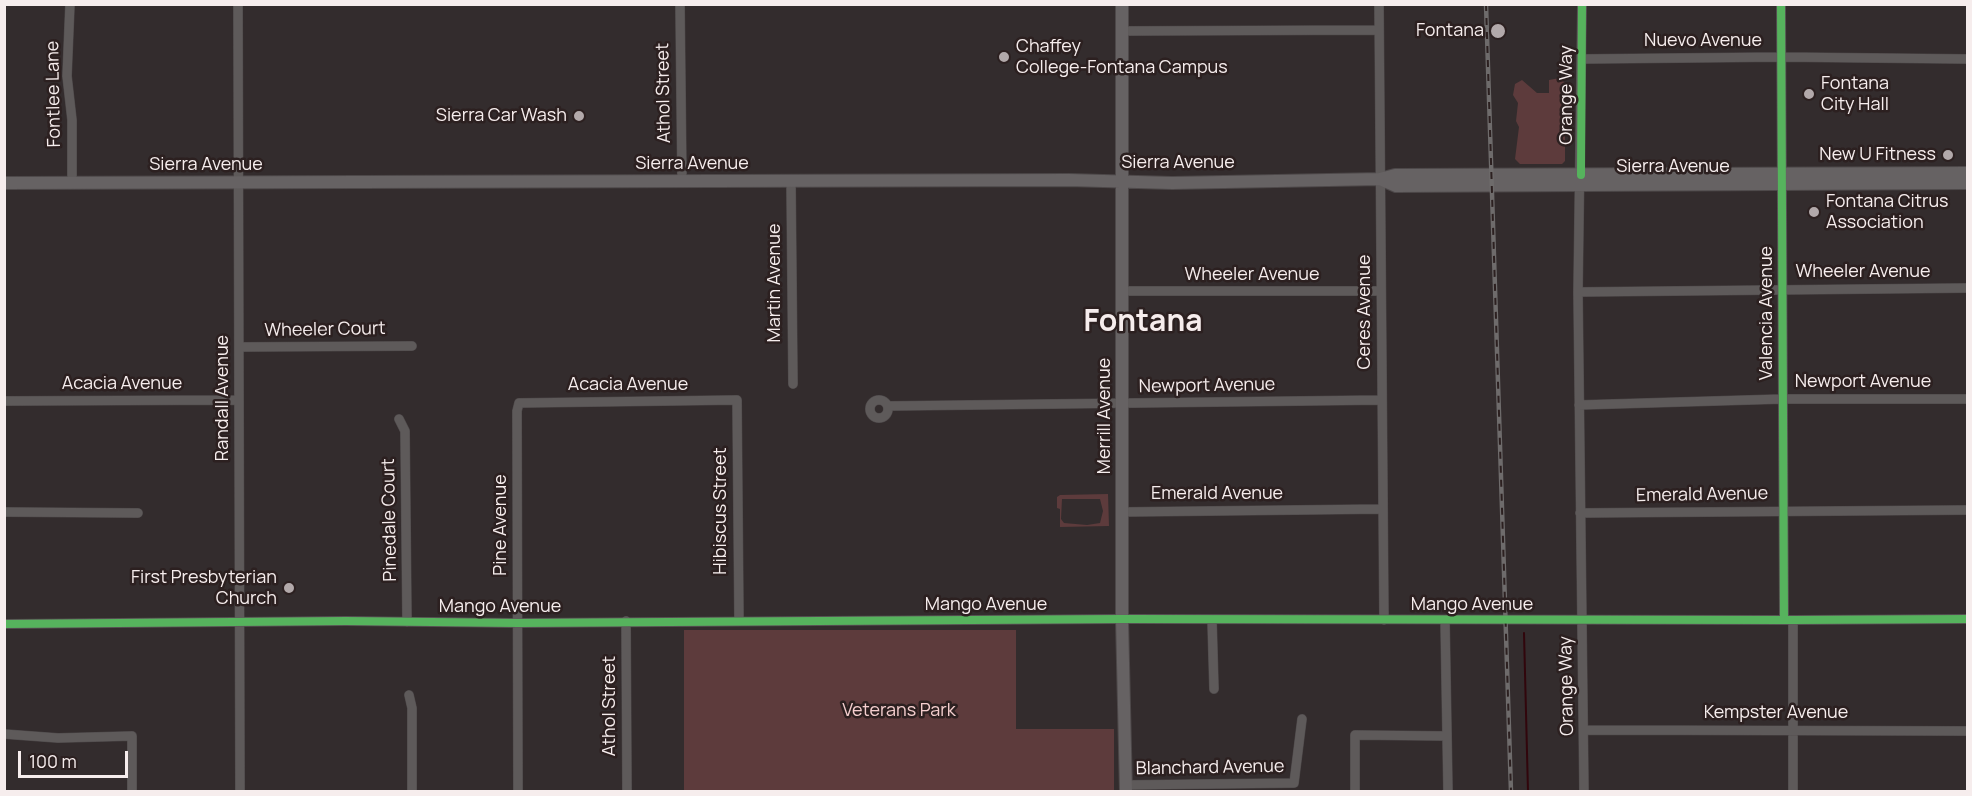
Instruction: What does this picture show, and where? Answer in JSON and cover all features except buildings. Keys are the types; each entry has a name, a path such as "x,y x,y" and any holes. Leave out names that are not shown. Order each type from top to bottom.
{"main road":[{"name":"Merrill Avenue","path":"1122,4 1122,620 1126,789"},
{"name":"Sierra Avenue","path":"1781,180 1968,173"},
{"name":"Sierra Avenue","path":"4,183 791,181 1186,183 1380,179 1395,175 1581,180 1968,183"}],"street":[{"name":"Fontlee Lane","path":"70,4 68,76 72,120 72,183"},
{"name":"Randall Avenue","path":"238,4 240,792"},
{"name":"Athol Street","path":"680,4 682,182"},
{"name":"Ceres Avenue","path":"1379,4 1384,620"},
{"name":"Orange Way","path":"1582,4 1578,292 1584,792"},
{"name":"Valencia Avenue","path":"1780,4 1783,511 1792,729 1792,792"},
{"path":"1122,31 1379,30"},
{"name":"Nuevo Avenue","path":"1582,59 1781,57 1968,59"},
{"name":"Martin Avenue","path":"791,181 793,384"},
{"name":"Wheeler Avenue","path":"1578,292 1968,288"},
{"name":"Wheeler Avenue","path":"1122,291 1381,291"},
{"name":"Wheeler Court","path":"239,347 412,346"},
{"name":"Newport Avenue","path":"1579,405 1782,399 1968,399"},
{"name":"Acacia Avenue","path":"4,401 239,400"},
{"name":"Acacia Avenue","path":"519,403 737,400"},
{"name":"Hibiscus Street","path":"737,400 739,621"},
{"name":"Newport Avenue","path":"888,406 1382,400"},
{"name":"Pine Avenue","path":"518,792 517,411 519,403"},
{"name":"Pinedale Court","path":"399,419 405,431 407,622"},
{"name":"Emerald Avenue","path":"1122,512 1383,510"},
{"name":"Emerald Avenue","path":"1580,513 1968,510"},
{"path":"4,512 138,513"},
{"name":"Mango Avenue","path":"4,624 346,621 518,623 1968,619"},
{"path":"1212,620 1214,689"},
{"path":"1445,620 1448,792"},
{"name":"Athol Street","path":"626,621 627,792"},
{"path":"409,695 412,708 412,792"},
{"name":"Blanchard Avenue","path":"1126,789 1294,783 1302,719"},
{"name":"Kempster Avenue","path":"1584,730 1968,731"},
{"path":"4,734 58,738 132,736 132,792"},
{"path":"1355,792 1355,735 1447,736"}],"green space":[{"path":"1560,78 1565,83 1565,161 1562,164 1520,164 1515,159 1519,127 1516,121 1518,103 1513,95 1515,84 1522,80 1537,93 1549,93 1549,80"},
{"path":"1108,494 1109,526 1060,527 1057,497 1060,495","holes":["1062,499 1100,499 1103,511 1100,523 1087,525 1064,523 1061,519"]},
{"name":"Veterans Park","path":"684,630 1016,630 1016,729 1114,729 1114,791 684,791"}],"waterway":[{"path":"1524,633 1528,792"}],"railway":[{"path":"1486,4 1511,792"}],"cycle path":[{"path":"1581,175 1582,4"},
{"path":"1781,4 1784,620"},
{"path":"4,624 1122,619 1968,619"}],"place":[{"name":"Fontana","path":"1498,31"},
{"name":"Chaffey College-Fontana Campus","path":"1004,57"},
{"name":"Fontana City Hall","path":"1809,94"},
{"name":"Sierra Car Wash","path":"579,116"},
{"name":"New U Fitness","path":"1948,155"},
{"name":"Fontana Citrus Association","path":"1814,212"},
{"name":"First Presbyterian Church","path":"289,588"}],"district":[{"name":"Fontana","path":"1143,323"}]}
